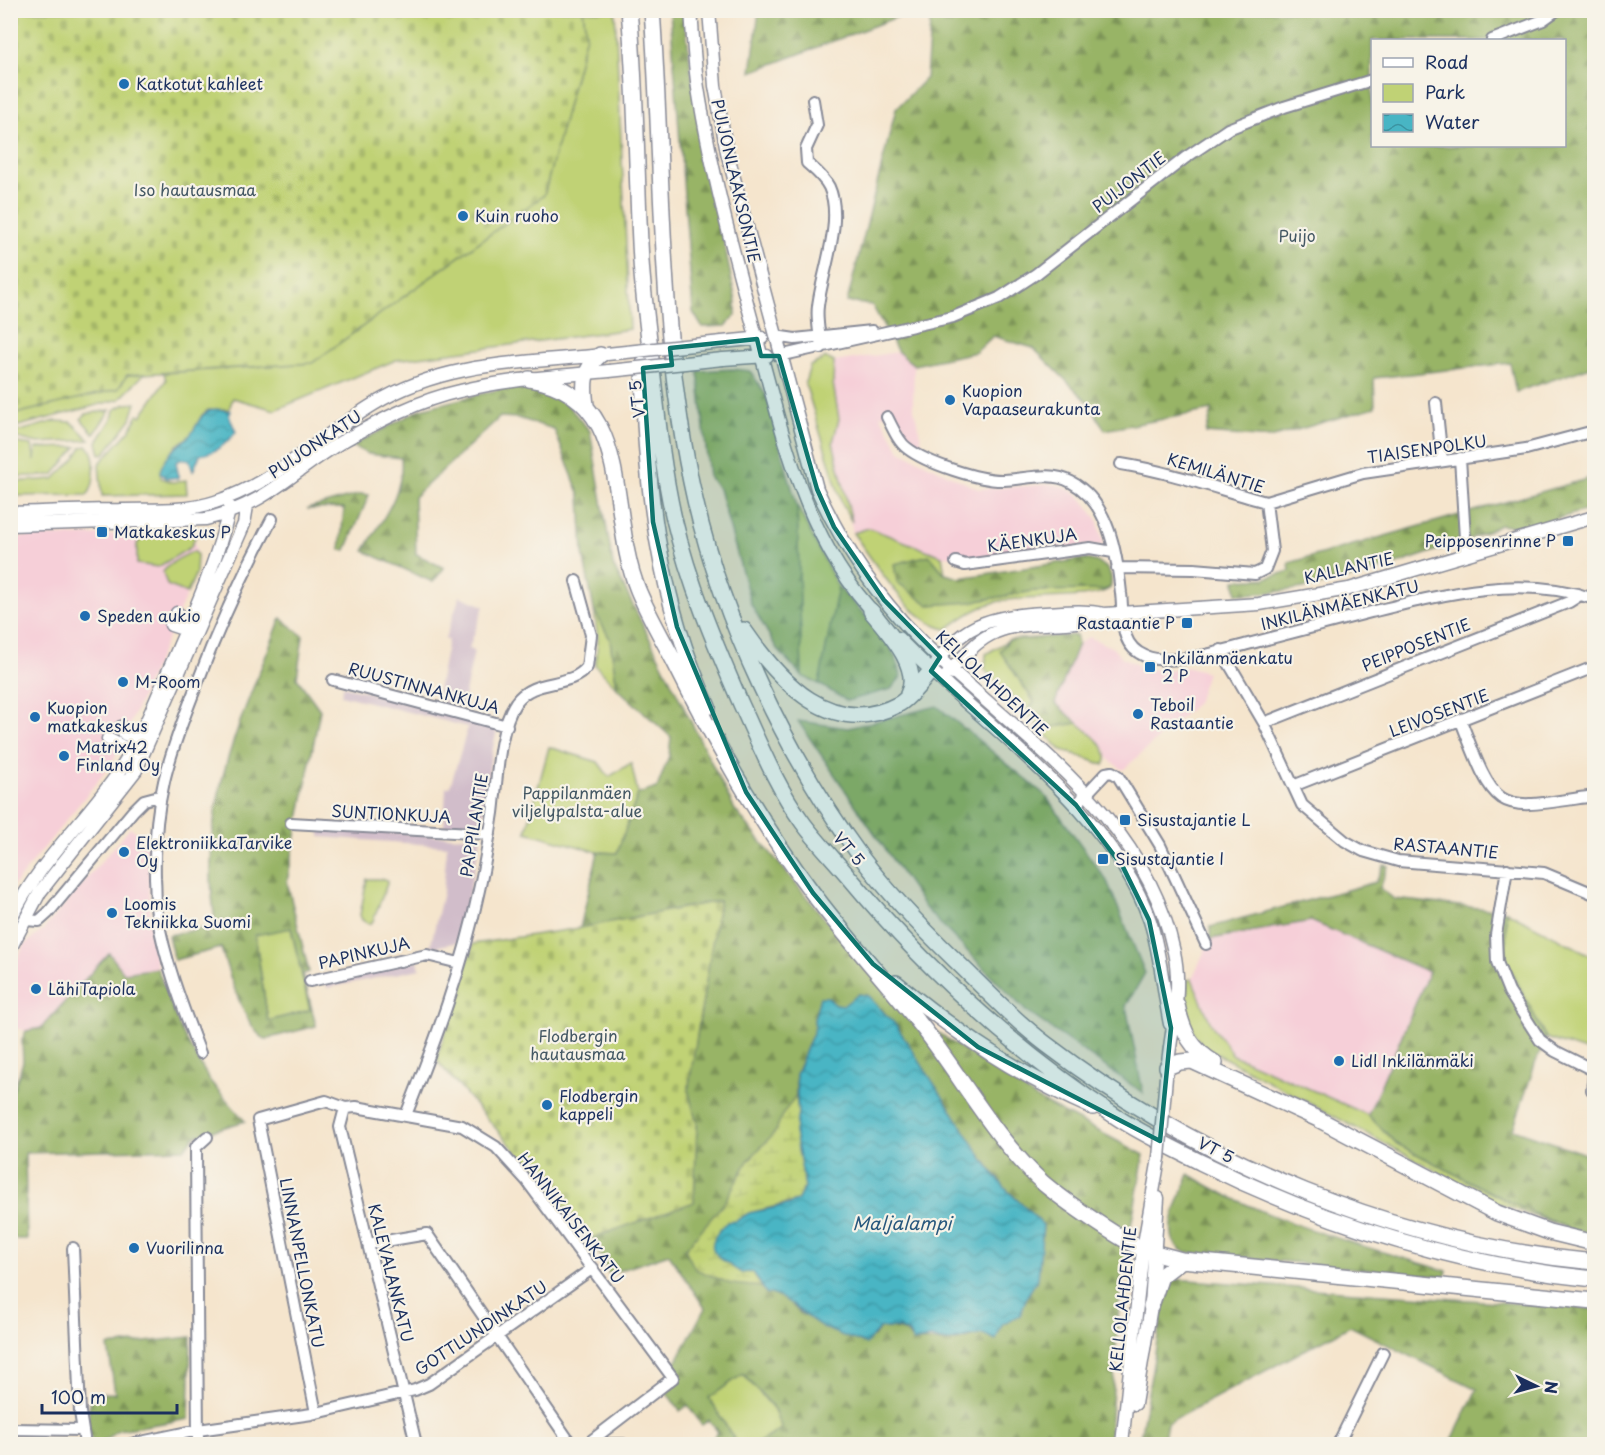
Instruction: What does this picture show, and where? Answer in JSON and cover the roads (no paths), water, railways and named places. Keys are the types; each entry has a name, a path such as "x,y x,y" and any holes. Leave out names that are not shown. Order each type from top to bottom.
{"highway":[{"name":"VT 5","path":"629,10 635,97 641,261 658,425 675,523 695,591 717,650 773,776 803,823 892,928 947,981 1023,1048 1114,1115 1243,1183 1305,1210 1360,1230 1479,1262 1594,1279"},
{"name":"VT 5","path":"652,10 665,293 675,397 695,502 726,603 762,690 816,789 861,857 910,916 1005,1009 1046,1043 1129,1102 1184,1134 1228,1157 1296,1187 1394,1222 1559,1258 1594,1262"},
{"path":"641,261 644,431 653,522 659,554 691,670 746,792"},
{"path":"586,405 585,374 589,364 604,355"},
{"path":"529,380 555,384 586,405 600,427 612,458 622,531 637,588 710,734 746,792 813,893 927,1032 1010,1149 1045,1184 1149,1251 1182,1260 1594,1301"},
{"path":"726,603 779,675 806,698 836,713 854,715 878,713 901,703 907,696 936,676"},
{"path":"872,611 909,669 912,683 907,696"},
{"path":"873,964 978,1047 1065,1095 1114,1115"},
{"path":"1177,1005 1188,1040 1201,1055 1307,1110 1318,1119"},
{"path":"1167,1072 1180,1062 1192,1061 1318,1119 1497,1213 1550,1232 1594,1243"},
{"path":"1151,1305 1161,1276 1182,1260"}],"main road":[{"name":"PUIJONLAAKSONTIE","path":"691,10 698,87 725,216 761,356"},
{"name":"PUIJONLAAKSONTIE","path":"709,10 715,86 727,152 779,356"},
{"name":"PUIJONKATU","path":"10,513 176,509 206,505 234,495 266,479 374,404 414,383 452,372 495,363 604,355 775,336"},
{"name":"KELLOLAHDENTIE","path":"761,356 806,504 824,544 872,611 936,676 1076,805 1123,867 1149,920 1164,980 1171,1028"},
{"name":"PUIJONKATU","path":"10,525 206,519 228,514 273,492 340,443 384,419 458,391 609,371 723,359 779,356"},
{"name":"KELLOLAHDENTIE","path":"779,356 817,489 834,527 861,571 884,600 940,657 1088,793 1131,847 1155,890 1175,953 1177,1005 1171,1028 1149,1251 1122,1444"},
{"path":"10,920 39,873 139,746 157,726 185,623 244,524 247,506 234,495 221,544 185,623 139,746 136,770 53,875 10,949"},
{"name":"KALLANTIE","path":"936,676 953,668 982,639 1007,628 1086,622 1105,614 1122,612 1259,604 1337,591 1594,517"},
{"name":"KALLANTIE","path":"936,676 940,657 965,633 999,616 1085,610 1105,614"},
{"path":"121,727 125,734 139,746"},
{"path":"108,739 139,746"},
{"name":"KELLOLAHDENTIE","path":"1129,1444 1151,1305 1149,1251"}],"street":[{"path":"1495,39 1543,20 1557,10"},
{"name":"PUIJONTIE","path":"779,356 953,317 999,298 1036,274 1185,158 1228,129 1284,108 1371,80"},
{"path":"813,100 817,125 806,149 807,163 830,189 832,206 832,237 818,308 821,348"},
{"name":"PUIJONTIE","path":"775,336 795,339 915,327"},
{"path":"1436,403 1442,460"},
{"name":"INKILÄNMÄENKATU","path":"887,417 905,447 971,477 1003,480 1058,476 1071,482 1095,502 1106,520 1117,568 1125,636 1134,650 1147,657 1174,659 1221,650 1408,603 1480,588 1514,587 1580,595 1594,599"},
{"name":"TIAISENPOLKU","path":"1266,502 1363,473 1526,449 1594,431"},
{"path":"1460,458 1466,554"},
{"name":"KEMILÄNTIE","path":"1117,568 1261,572 1270,562 1272,551 1266,502 1202,485 1167,472 1121,465"},
{"path":"200,1053 175,984 157,913 155,830 159,796 168,761 214,638 236,586 272,519"},
{"name":"KÄENKUJA","path":"956,562 965,564 1090,548 1113,552"},
{"name":"PAPPILANTIE","path":"405,1115 426,1064 459,963 479,890 490,834 501,748 512,711 526,692 575,678 587,667 591,635 576,580"},
{"name":"PEIPPOSENTIE","path":"1264,723 1569,602 1580,595"},
{"name":"RASTAANTIE","path":"1221,650 1264,723 1307,812 1345,841 1387,859 1421,864 1544,873 1594,894"},
{"name":"LEIVOSENTIE","path":"1293,786 1594,667"},
{"name":"RUUSTINNANKUJA","path":"333,680 507,726"},
{"path":"1461,721 1487,785 1499,798 1514,805 1526,806 1594,796"},
{"path":"1076,805 1106,773 1112,772 1118,776 1160,845 1206,944"},
{"path":"25,920 39,921 48,913 133,811 144,800 159,796"},
{"name":"SUNTIONKUJA","path":"291,823 490,834"},
{"path":"1507,869 1496,935 1499,968 1509,992 1540,1040 1555,1051 1591,1069 1594,1074 1592,1090"},
{"name":"PAPINKUJA","path":"310,981 427,955 459,963"},
{"name":"HANNIKAISENKATU","path":"258,1120 326,1101 345,1108 356,1107 462,1126 496,1147 527,1181 672,1378 587,1444"},
{"name":"KALEVALANKATU","path":"345,1108 340,1127 416,1444"},
{"name":"LINNANPELLONKATU","path":"258,1120 316,1413"},
{"path":"198,1444 196,1147 207,1137"},
{"path":"368,1244 427,1234 571,1444"},
{"path":"73,1248 82,1430 85,1444"},
{"name":"GOTTLUNDINKATU","path":"131,1444 198,1430 316,1413 429,1384 593,1268"},
{"path":"1338,1444 1383,1353"},
{"path":"10,1429 82,1430"},
{"path":"601,1444 623,1444"}],"water":[{"path":"216,409 231,411 229,416 236,432 220,447 200,455 193,471 189,460 183,459 176,462 179,478 166,478 160,472 165,460 190,435 202,416"},
{"name":"Maljalampi","path":"859,994 868,996 896,1025 985,1162 1005,1188 1043,1225 1038,1278 1027,1296 1020,1315 1002,1324 996,1340 983,1334 947,1342 930,1338 913,1342 909,1333 899,1328 880,1328 866,1344 823,1327 787,1301 766,1293 753,1272 741,1273 714,1251 714,1239 727,1222 736,1221 749,1213 797,1201 805,1187 795,1132 798,1114 796,1075 815,1028 814,1019 820,997 828,997 834,1004 844,1005"}],"place":[{"name":"Katkotut kahleet","path":"124,84"},
{"name":"Kuin ruoho","path":"463,216"},
{"name":"Kuopion Vapaaseurakunta","path":"950,400"},
{"name":"Matkakeskus P","path":"102,532"},
{"name":"Peipposenrinne P","path":"1568,541"},
{"name":"Speden aukio","path":"85,616"},
{"name":"Rastaantie P","path":"1187,623"},
{"name":"Inkilänmäenkatu 2 P","path":"1150,667"},
{"name":"M-Room","path":"123,682"},
{"name":"Teboil Rastaantie","path":"1138,714"},
{"name":"Kuopion matkakeskus","path":"35,717"},
{"name":"Matrix42 Finland Oy","path":"64,756"},
{"name":"Sisustajantie L","path":"1125,820"},
{"name":"ElektroniikkaTarvike Oy","path":"124,852"},
{"name":"Sisustajantie I","path":"1103,859"},
{"name":"Loomis Tekniikka Suomi","path":"112,913"},
{"name":"LähiTapiola","path":"36,989"},
{"name":"Lidl Inkilänmäki","path":"1339,1061"},
{"name":"Flodbergin kappeli","path":"547,1105"},
{"name":"Vuorilinna","path":"134,1248"}],"park label":[{"name":"Iso hautausmaa","path":"195,190"},
{"name":"Puijo","path":"1297,236"},
{"name":"Pappilanmäen viljelypalsta-alue","path":"577,802"},
{"name":"Flodbergin hautausmaa","path":"578,1045"}]}
